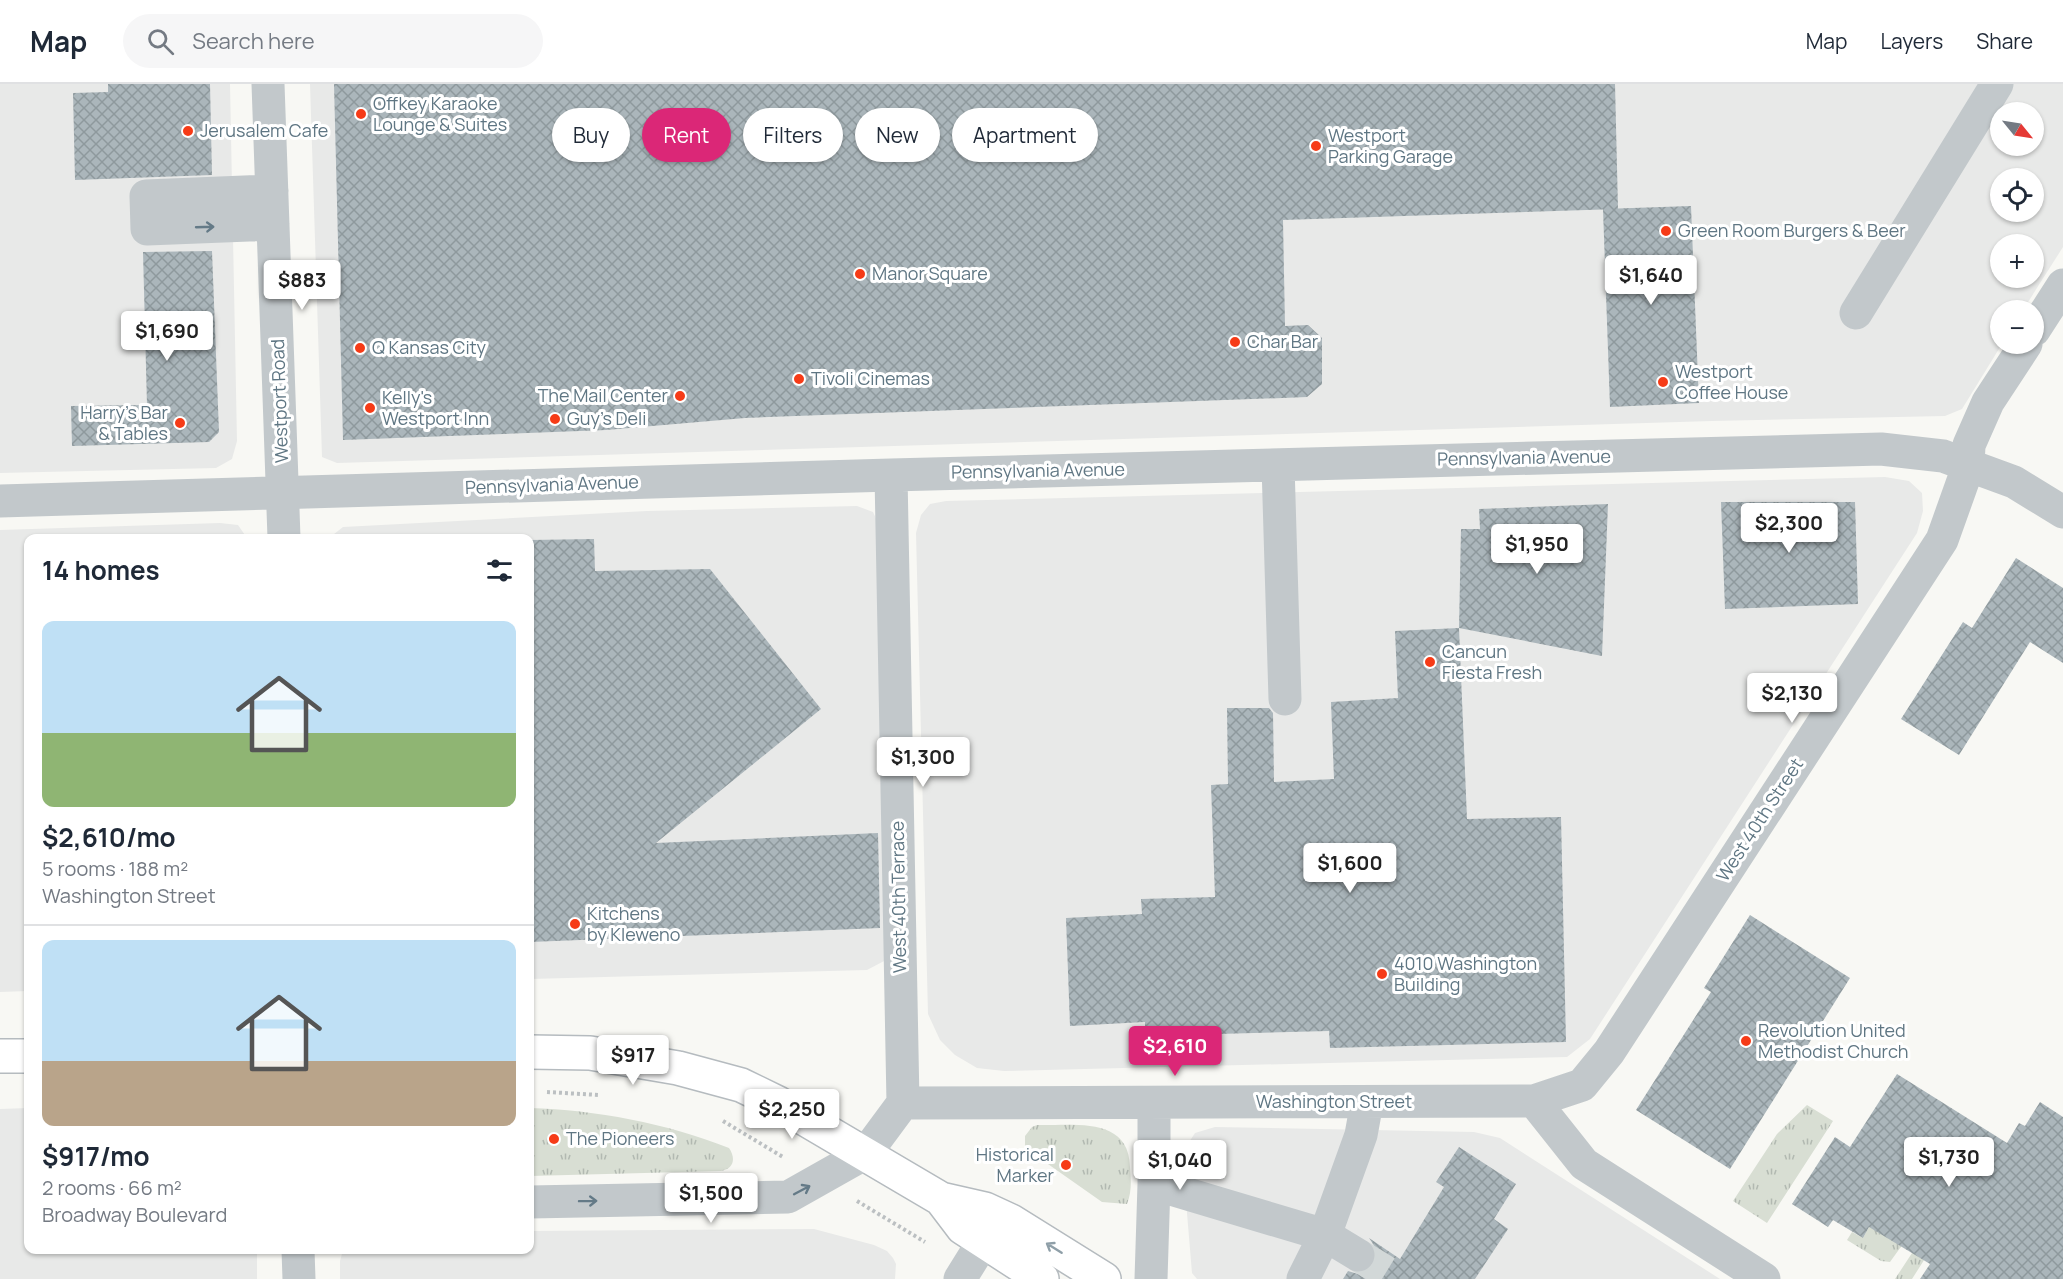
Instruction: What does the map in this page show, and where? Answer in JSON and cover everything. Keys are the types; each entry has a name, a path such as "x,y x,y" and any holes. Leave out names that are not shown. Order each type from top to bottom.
{"main road":[{"path":"534,1052 590,1053 678,1068 741,1085 778,1103 866,1153 941,1199 974,1206 1011,1221 1104,1279"},
{"path":"0,1056 24,1056"},
{"path":"941,1199 963,1228 1042,1279"}],"street":[{"name":"Westport Road","path":"268,84 284,534"},
{"path":"1856,313 1996,84"},
{"path":"272,191 146,196 147,229 273,224"},
{"path":"2044,314 2063,285"},
{"name":"West 40th Street","path":"1534,1101 1582,1085 1609,1052 1942,540 1968,467 1969,445 1988,402 2019,354"},
{"name":"Pennsylvania Avenue","path":"0,501 1881,449 1943,456 2014,482 2063,512"},
{"path":"1278,465 1285,699"},
{"name":"West 40th Terrace","path":"891,475 903,1103"},
{"path":"1534,1101 1584,1164 1764,1279"},
{"name":"Washington Street","path":"903,1103 1534,1101"},
{"path":"1314,1275 1325,1235 1361,1135 1367,1102"},
{"path":"534,1203 788,1197 866,1153 903,1103"},
{"path":"1151,1279 1154,1103"},
{"path":"1154,1184 1325,1235 1358,1255"},
{"path":"960,1279 983,1242"},
{"path":"298,1254 299,1279"}],"shaded area":[{"path":"0,84 230,84 237,441 232,459 216,468 0,473"},
{"path":"310,84 2063,84 2063,247 2044,277 2044,234 1990,234 1990,288 2037,288 2029,300 1990,300 1990,354 1996,354 1962,409 1945,416 1712,421 337,463 322,457"},
{"path":"1885,477 1909,481 1922,493 1923,511 1917,533 1590,1039 1567,1057 1004,1071 977,1068 955,1055 940,1040 928,1014 916,533 921,515 930,504 946,501"},
{"path":"857,506 873,512 879,525 886,960 867,970 534,979 534,534 334,534 343,527 647,511"},
{"path":"220,523 238,525 244,534 24,534 24,991 0,992 0,530"},
{"path":"24,1108 24,1254 257,1254 257,1279 0,1279 0,1109"},
{"path":"1215,1127 1474,1132 1500,1138 1720,1279 1197,1279 1192,1273 1182,1153 1195,1133"},
{"path":"814,1229 874,1245 887,1251 896,1264 895,1279 340,1279 342,1254 534,1254 534,1231"}],"green space":[{"path":"1807,1105 1833,1121 1767,1223 1733,1201 1777,1134"},
{"path":"534,1108 631,1119 705,1139 729,1148 733,1156 729,1168 721,1171 534,1176"},
{"path":"1037,1125 1097,1127 1120,1139 1127,1151 1130,1167 1131,1181 1127,1204 1102,1202 1028,1150 1025,1147 1025,1136 1032,1127"},
{"path":"1923,1216 1890,1262 1881,1261 1847,1240 1852,1232 1863,1238 1869,1227"},
{"path":"1914,1250 1926,1257 1912,1279 1895,1279"}],"building":[{"path":"108,84 210,84 212,175 75,180 73,93 108,92"},
{"path":"334,84 1615,84 1618,209 1283,220 1285,326 1308,325 1322,338 1322,384 1307,397 745,418 606,430 343,440"},
{"path":"1691,206 1699,403 1610,407 1603,209"},
{"path":"212,251 219,432 209,442 72,446 71,406 147,405 143,252"},
{"path":"1721,502 1855,502 1858,604 1725,609"},
{"path":"1608,504 1602,656 1459,628 1461,529 1480,529 1479,509"},
{"path":"594,539 595,571 710,569 821,709 656,843 878,833 880,928 534,942 534,540"},
{"path":"2016,558 2063,588 2063,663 2030,642 1959,755 1901,719 1963,622 1972,628"},
{"path":"1459,628 1467,819 1561,817 1566,1042 1330,1048 1329,1031 1145,1036 1145,1022 1070,1026 1066,918 1142,914 1141,899 1215,897 1211,785 1228,784 1227,708 1269,708 1273,713 1274,782 1334,779 1331,702 1398,698 1395,631"},
{"name":"Revolution United Methodist Church","path":"1750,915 1850,978 1730,1169 1636,1110 1711,992 1704,988"},
{"path":"1897,1074 2007,1143 2019,1123 2025,1126 2040,1102 2063,1117 2063,1279 1920,1279 1930,1264 1869,1227 1863,1238 1833,1220 1828,1227 1792,1204 1835,1137 1850,1147"},
{"path":"1459,1147 1516,1184 1494,1219 1508,1229 1475,1279 1343,1279 1348,1271 1358,1274 1368,1271 1374,1265 1377,1255 1369,1238 1400,1259 1444,1187 1436,1182"}],"tunnel":[{"path":"1358,1255 1397,1279"}],"place":[{"name":"Offkey Karaoke Lounge & Suites","path":"361,114"},
{"name":"Jerusalem Cafe","path":"188,131"},
{"name":"Westport Parking Garage","path":"1316,146"},
{"name":"Green Room Burgers & Beer","path":"1666,231"},
{"name":"Manor Square","path":"860,274"},
{"name":"Char Bar","path":"1235,342"},
{"name":"Q Kansas City","path":"360,348"},
{"name":"Tivoli Cinemas","path":"799,379"},
{"name":"Westport Coffee House","path":"1663,382"},
{"name":"The Mail Center","path":"680,396"},
{"name":"Kelly's Westport Inn","path":"370,408"},
{"name":"Guy's Deli","path":"555,419"},
{"name":"Harry's Bar & Tables","path":"180,423"},
{"name":"Cancun Fiesta Fresh","path":"1430,662"},
{"name":"Kitchens by Kleweno","path":"575,924"},
{"name":"4010 Washington Building","path":"1382,974"},
{"name":"Revolution United Methodist Church","path":"1746,1041"},
{"name":"The Pioneers","path":"554,1139"},
{"name":"Historical Marker","path":"1066,1165"}]}
